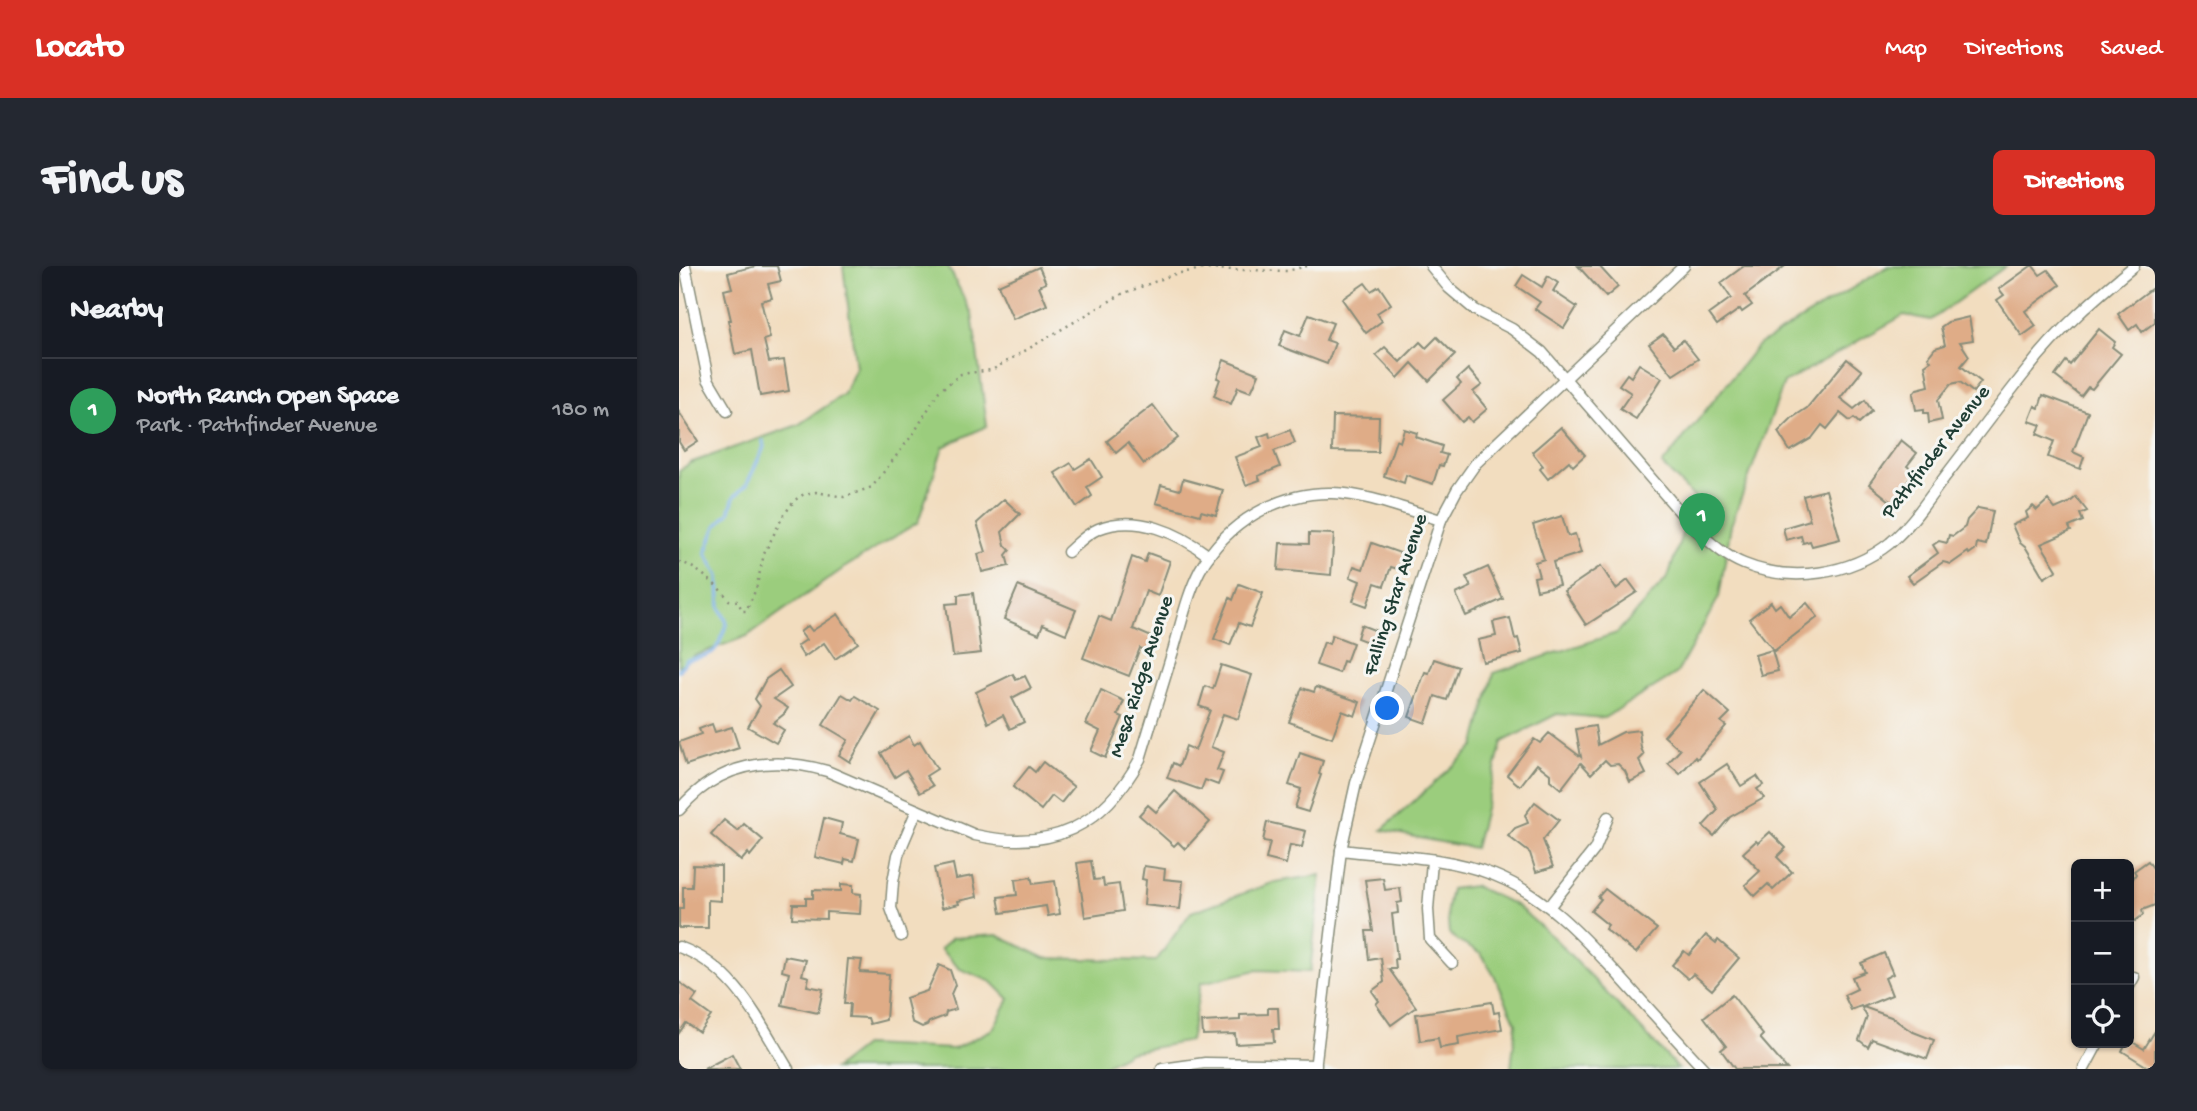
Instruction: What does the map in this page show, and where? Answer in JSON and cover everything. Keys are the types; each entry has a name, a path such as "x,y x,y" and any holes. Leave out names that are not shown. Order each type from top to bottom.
{"street":[{"path":"685,266 708,379 727,411"},
{"name":"Pathfinder Avenue","path":"1431,266 1449,288 1475,310 1529,341 1565,377 1693,527 1717,549 1744,564 1774,572 1803,575 1837,570 1871,556 1901,533 2054,338 2134,266"},
{"name":"Falling Star Avenue","path":"1315,1067 1341,850 1356,783 1441,520 1476,463 1684,266"},
{"name":"Mesa Ridge Avenue","path":"679,810 705,786 725,774 762,763 783,762 827,771 975,835 1019,841 1043,839 1066,832 1105,808 1127,783 1140,759 1192,590 1209,556 1231,530 1255,513 1282,500 1308,494 1355,495 1441,520"},
{"path":"1068,552 1099,529 1127,524 1150,526 1172,533 1209,556"},
{"path":"901,936 891,908 893,882 898,855 917,810"},
{"path":"1551,906 1595,849 1608,817"},
{"path":"1341,850 1466,866 1493,874 1520,887 1551,906 1577,931 1704,1069"},
{"path":"1432,861 1427,909 1430,939 1452,963"},
{"path":"679,947 711,963 727,976 746,999 788,1069"},
{"path":"2084,1069 2095,1048"},
{"path":"1162,1069 1205,1063 1315,1067"}],"path":[{"path":"679,562 683,561 695,567 726,594 729,600 737,601 743,611 746,611 756,589 764,554 783,516 795,500 804,494 816,492 844,497 872,487 914,433 939,391 961,374 992,370 1122,294 1175,274 1202,269 1287,271 1307,266"}],"green space":[{"path":"843,266 948,266 972,314 987,426 943,447 918,522 844,568 747,636 694,656 679,666 679,471 690,463 798,425 844,394 856,368"},
{"path":"1889,266 2006,266 1931,320 1904,315 1784,383 1731,525 1719,597 1677,673 1604,718 1557,714 1502,742 1475,848 1382,830 1474,747 1494,673 1617,633 1668,577 1694,497 1662,465 1757,346"},
{"path":"1321,875 1310,972 1257,970 1201,983 1190,1041 1130,1052 1100,1069 834,1069 865,1045 954,1049 993,1029 1009,999 992,982 960,969 940,949 952,938 997,935 1045,958 1156,961 1191,912 1275,882"},
{"path":"1474,886 1516,905 1556,940 1679,1069 1511,1069 1516,1023 1481,954 1449,933 1447,909 1451,889"}],"building":[{"path":"756,266 777,266 781,281 768,284 772,298 761,301 770,338 764,340 769,362 784,360 789,391 760,396 752,350 735,354 724,290 732,288 728,273"},
{"path":"1578,266 1599,266 1618,287 1606,297"},
{"path":"1744,266 1785,266 1745,296 1752,305 1742,312 1740,309 1717,325 1709,314 1731,298 1721,283"},
{"path":"2031,266 2040,275 2048,270 2060,285 2025,311 2036,326 2022,336 1997,300 2004,295 1999,289"},
{"path":"1039,267 1046,283 1039,286 1047,305 1013,319 998,285"},
{"path":"1523,275 1542,287 1548,276 1558,283 1553,291 1577,307 1564,328 1535,309 1540,302 1516,286"},
{"path":"1365,283 1371,291 1379,286 1391,304 1377,313 1382,321 1366,333 1342,299"},
{"path":"2155,286 2155,322 2142,332 2137,324 2129,330 2118,314"},
{"path":"1309,314 1333,323 1326,340 1335,343 1327,364 1279,346 1285,330 1300,336"},
{"path":"1969,317 1973,340 1960,342 1969,356 1961,366 1981,382 1973,392 1960,382 1951,384 1938,400 1942,420 1929,423 1928,413 1924,413 1924,409 1916,410 1913,394 1917,389 1929,386 1925,365 1931,361 1928,357 1935,348 1945,345 1941,327 1948,322"},
{"path":"2099,329 2115,342 2112,347 2121,354 2092,389 2088,387 2081,396 2055,376 2066,361 2070,365"},
{"path":"1663,334 1674,347 1683,340 1698,359 1673,375 1649,344"},
{"path":"1437,337 1455,355 1429,381 1412,363 1398,378 1376,355 1385,347 1400,362 1420,342 1426,348"},
{"path":"1847,359 1862,371 1840,398 1854,409 1865,400 1872,411 1859,423 1854,418 1850,421 1840,413 1827,429 1822,425 1812,438 1790,451 1778,432 1807,408"},
{"path":"1224,360 1259,374 1251,392 1238,387 1231,404 1214,396"},
{"path":"1639,364 1662,378 1636,419 1620,409 1631,393 1619,385 1627,374 1631,377"},
{"path":"1468,369 1482,385 1473,392 1487,409 1472,422 1468,417 1462,422 1443,400 1461,384 1457,379"},
{"path":"2043,395 2088,412 2073,452 2084,457 2080,469 2048,457 2054,441 2037,434 2041,425 2029,421 2035,406 2039,408"},
{"path":"1153,405 1178,438 1144,464 1128,443 1116,453 1107,441"},
{"path":"679,412 698,441 684,450 679,442"},
{"path":"1333,416 1379,417 1378,452 1332,451"},
{"path":"1561,427 1585,455 1573,466 1569,461 1548,479 1540,469 1543,466 1532,452"},
{"path":"1404,429 1417,433 1416,437 1442,446 1440,453 1447,455 1443,466 1439,465 1433,484 1406,475 1404,483 1384,476 1396,440 1400,442"},
{"path":"1290,430 1295,443 1274,451 1280,467 1258,476 1260,480 1246,485 1235,457 1262,447 1258,437 1269,433 1270,438"},
{"path":"1901,440 1917,453 1907,466 1915,472 1903,487 1907,490 1895,505 1869,484"},
{"path":"1091,459 1102,477 1087,487 1092,496 1077,507 1055,473 1071,463 1075,469"},
{"path":"1183,479 1223,490 1216,515 1201,511 1200,515 1156,503 1161,485 1180,490"},
{"path":"1826,490 1840,539 1812,546 1810,541 1803,543 1801,536 1786,540 1783,528 1810,520 1803,496"},
{"path":"2076,497 2087,511 2080,514 2083,521 2069,527 2071,531 2041,544 2057,570 2044,578 2026,548 2020,543 2012,525 2028,518 2026,512 2033,506 2037,510 2048,500 2055,509"},
{"path":"1004,499 1020,514 1002,532 1005,545 1010,550 1006,555 1009,566 982,572 978,554 986,552 977,523"},
{"path":"1978,508 1993,511 1986,545 1977,543 1976,549 1969,554 1968,552 1951,564 1943,562 1913,583 1907,576 1938,553 1933,545 1939,541 1947,543 1949,535 1953,536 1965,527 1967,520"},
{"path":"1562,516 1568,536 1575,534 1581,553 1553,562 1559,585 1537,590 1534,577 1539,576 1535,562 1544,559 1533,525"},
{"path":"1309,533 1334,534 1331,575 1278,570 1280,543 1309,544"},
{"path":"1372,543 1403,554 1398,569 1391,567 1384,586 1375,583 1367,606 1353,601 1360,581 1350,577 1354,566 1363,569"},
{"path":"1148,553 1170,561 1158,596 1146,591 1133,629 1156,639 1150,652 1140,648 1129,676 1083,658 1099,616 1111,621 1132,557 1145,562"},
{"path":"1601,566 1616,589 1628,580 1637,592 1586,625 1564,591"},
{"path":"1488,567 1503,599 1466,616 1456,594 1471,587 1466,577"},
{"path":"1239,584 1263,593 1250,627 1239,623 1230,645 1214,639 1230,598 1233,600"},
{"path":"1018,586 1076,610 1066,634 1043,624 1039,634 1004,619"},
{"path":"973,593 981,653 953,656 946,604 958,603 958,595"},
{"path":"1771,602 1775,608 1780,604 1789,617 1807,603 1818,617 1774,651 1749,619"},
{"path":"838,614 858,643 835,659 824,643 804,657 797,646 806,640 800,632 808,626 812,631"},
{"path":"1510,618 1522,653 1483,662 1478,640 1496,636 1493,622"},
{"path":"1361,625 1382,633 1378,646 1357,638"},
{"path":"1332,635 1353,643 1339,673 1316,665 1324,642 1329,644"},
{"path":"1772,650 1778,671 1761,675 1755,655"},
{"path":"1434,659 1458,667 1447,700 1435,696 1426,723 1409,717 1425,672 1429,673"},
{"path":"1221,665 1252,675 1238,719 1223,714 1211,747 1224,752 1217,770 1223,772 1218,785 1205,780 1201,790 1167,778 1173,763 1179,766 1186,746 1195,750 1210,710 1199,706 1205,686 1213,689"},
{"path":"779,670 791,687 774,699 788,708 773,723 784,730 776,743 748,727 760,706 755,699 766,679"},
{"path":"1013,674 1016,680 1025,676 1031,688 1012,698 1024,722 1010,729 1003,715 988,723 976,692"},
{"path":"1316,687 1360,702 1355,716 1342,711 1332,738 1289,722 1302,688 1314,692"},
{"path":"1101,690 1124,701 1118,715 1123,717 1105,758 1091,751 1100,731 1086,724"},
{"path":"1704,690 1730,713 1721,722 1726,726 1680,774 1668,763 1680,750 1664,736"},
{"path":"842,694 852,700 855,696 880,711 850,762 839,755 848,740 823,725"},
{"path":"712,724 715,732 732,727 739,748 686,765 679,742 701,734 699,729"},
{"path":"1595,726 1598,745 1623,732 1639,730 1644,755 1639,760 1646,774 1630,782 1618,764 1610,765 1605,760 1591,774 1581,763 1561,789 1550,780 1550,774 1537,764 1520,786 1507,775 1534,739 1540,743 1549,733 1581,757 1576,729"},
{"path":"909,736 914,745 920,741 937,769 926,776 933,786 920,793 906,770 895,777 881,753"},
{"path":"1300,753 1323,761 1308,812 1295,808 1301,789 1289,785"},
{"path":"1043,762 1074,787 1061,803 1052,796 1041,810 1013,787 1029,767 1035,772"},
{"path":"1727,764 1741,786 1757,776 1763,785 1757,789 1764,798 1730,817 1714,836 1703,826 1718,810 1700,782"},
{"path":"1175,791 1210,822 1185,849 1178,842 1174,846 1139,815 1148,805 1156,812"},
{"path":"1535,802 1559,820 1543,840 1553,867 1536,872 1530,853 1508,836 1515,828 1528,823 1525,815"},
{"path":"824,818 842,823 840,834 859,839 854,861 845,859 844,864 815,857"},
{"path":"724,820 738,831 744,824 763,840 750,856 748,853 741,861 711,835"},
{"path":"1267,822 1306,831 1302,847 1290,845 1286,864 1266,859 1270,842 1263,841"},
{"path":"1770,832 1786,848 1777,857 1792,872 1773,890 1768,884 1755,896 1745,885 1760,871 1743,853"},
{"path":"1091,861 1094,880 1103,879 1104,886 1119,884 1123,911 1085,917 1077,863"},
{"path":"2148,861 2155,871 2155,905 2142,910 2143,915 2135,921 2136,874 2134,871"},
{"path":"953,864 956,879 973,876 977,897 942,908 934,868"},
{"path":"693,865 721,866 721,901 708,900 708,928 679,928 679,909 683,909 683,887 692,887"},
{"path":"1144,866 1165,869 1164,879 1183,881 1180,909 1144,905"},
{"path":"1031,877 1033,884 1055,881 1060,914 1048,916 1046,906 1001,913 998,897 1017,895 1015,880"},
{"path":"1383,878 1385,890 1400,888 1402,902 1397,903 1398,913 1392,914 1397,959 1396,969 1389,969 1416,1007 1391,1025 1376,1004 1379,1001 1372,991 1384,982 1381,958 1369,960 1366,931 1373,931 1365,880"},
{"path":"841,884 853,885 853,893 861,894 860,914 826,912 826,919 792,918 793,904 806,904 806,898 813,898 813,890 841,891"},
{"path":"1605,889 1657,929 1636,953 1605,929 1608,925 1591,911"},
{"path":"1706,935 1716,943 1718,940 1739,958 1712,990 1693,974 1688,979 1672,965 1684,951 1689,955"},
{"path":"1884,953 1893,974 1885,978 1892,995 1863,1007 1891,1017 1911,1031 1934,1040 1927,1059 1872,1039 1868,1047 1859,1040 1867,1017 1861,1006 1851,1010 1844,995 1857,989 1852,977 1865,972 1861,963"},
{"path":"785,956 806,960 802,975 809,977 807,986 823,989 818,1013 782,1005 789,973 782,971"},
{"path":"848,959 862,960 860,972 889,974 886,1020 870,1024 868,1018 849,1017 850,1004 844,1004"},
{"path":"939,965 950,970 955,985 951,994 956,1009 922,1027 912,1022 906,998 927,991"},
{"path":"679,982 697,995 692,1002 711,1016 699,1032 686,1023 679,1033"},
{"path":"1732,995 1763,1035 1760,1038 1787,1069 1735,1069 1721,1050 1726,1046 1704,1017"},
{"path":"1492,1002 1494,1013 1499,1012 1502,1029 1458,1037 1459,1045 1440,1048 1438,1038 1420,1041 1416,1014"},
{"path":"1268,1008 1278,1008 1279,1029 1273,1029 1274,1042 1236,1044 1235,1034 1203,1035 1202,1022 1240,1020 1240,1015 1268,1014"},
{"path":"2155,1031 2155,1069 2122,1051 2124,1048 2134,1048 2134,1043 2144,1049"},
{"path":"732,1054 740,1069 704,1069"}],"waterway":[{"path":"679,671 686,660 710,654 720,641 727,623 720,608 719,576 706,553 716,526 729,513 734,497 747,484 764,447 763,441"}],"place":[{"name":"North Ranch Open Space","path":"1702,551"}]}
